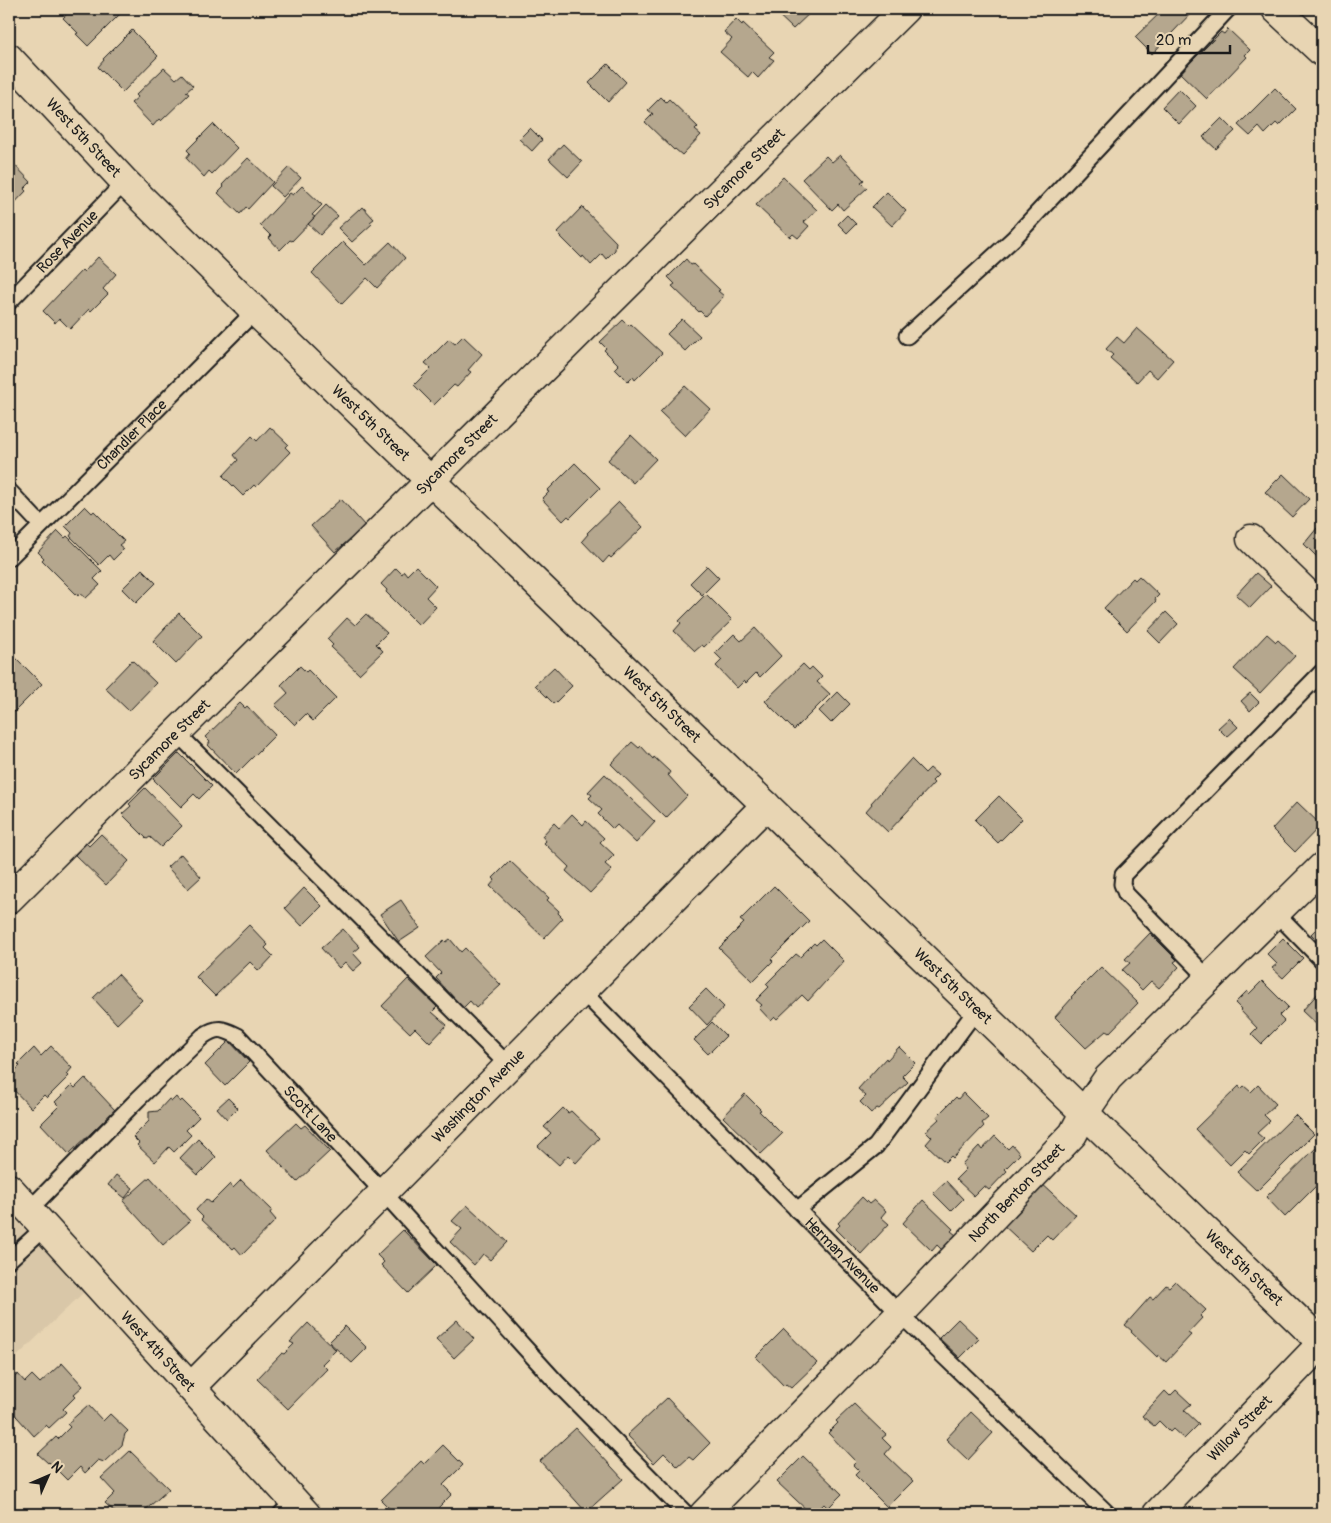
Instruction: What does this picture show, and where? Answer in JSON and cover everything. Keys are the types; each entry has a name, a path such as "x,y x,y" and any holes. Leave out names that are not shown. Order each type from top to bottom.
{"street":[{"name":"Sycamore Street","path":"9,900 905,9"},
{"path":"1276,9 1322,52"},
{"name":"West 5th Street","path":"9,58 126,182 254,311 1322,1343"},
{"path":"1251,539 1322,608"},
{"name":"Washington Avenue","path":"191,1387 766,805"},
{"name":"North Benton Street","path":"704,1514 1073,1134 1084,1113 1108,1078 1322,868"},
{"name":"West 4th Street","path":"9,1188 191,1387 294,1510"},
{"name":"Willow Street","path":"1157,1514 1322,1343"}],"lane":[{"path":"907,336 1014,238 1228,9"},
{"name":"Rose Avenue","path":"9,302 126,182"},
{"name":"Chandler Place","path":"9,558 254,311"},
{"path":"9,491 41,525"},
{"path":"1209,979 1126,894 1122,884 1123,875 1322,672"},
{"path":"177,733 509,1066"},
{"path":"1276,913 1322,960"},
{"name":"Herman Avenue","path":"582,991 900,1314 1108,1514"},
{"path":"797,1210 876,1146 977,1009"},
{"name":"Scott Lane","path":"37,1218 138,1099 203,1036 212,1030 223,1029 238,1036 557,1383 686,1514"},
{"path":"9,1260 37,1218"}],"shaded area":[{"path":"9,1213 84,1292 9,1364"}],"building":[{"path":"72,9 115,9 120,14 88,46 63,18"},
{"path":"772,9 814,9 793,29"},
{"path":"1164,9 1193,9 1193,11 1152,54 1135,37"},
{"path":"736,19 742,25 743,23 774,52 769,57 774,60 758,78 752,72 748,77 720,52 732,39 724,32"},
{"path":"1228,29 1250,50 1245,55 1247,57 1207,99 1180,73 1221,32 1224,34"},
{"path":"132,30 158,56 123,92 98,67 103,59"},
{"path":"608,64 626,82 608,102 589,83"},
{"path":"164,68 176,79 182,74 193,86 186,92 189,94 161,121 159,119 153,126 131,103 138,97 136,95"},
{"path":"1275,88 1296,109 1279,126 1276,123 1265,134 1259,127 1250,136 1238,125"},
{"path":"1179,89 1196,106 1179,124 1162,107"},
{"path":"661,97 666,102 669,99 698,127 695,130 701,135 682,155 674,150 645,122 653,114 648,110"},
{"path":"1222,118 1235,131 1216,149 1203,137"},
{"path":"213,124 237,148 212,174 209,171 204,177 186,158 190,153 187,150"},
{"path":"530,128 542,140 532,151 519,139"},
{"path":"563,144 582,162 568,177 549,159"},
{"path":"840,155 864,180 861,182 867,188 843,210 838,204 832,210 802,179 826,156 832,162"},
{"path":"248,158 273,182 248,209 246,207 240,214 218,193 224,187 222,185"},
{"path":"9,159 31,182 24,189 26,191 9,209"},
{"path":"289,167 301,178 283,197 271,186"},
{"path":"783,177 817,210 804,222 809,226 798,238 793,234 790,237 756,205"},
{"path":"302,186 322,205 312,215 315,217 292,241 290,240 280,250 269,238 271,236 260,225 290,193 293,195"},
{"path":"887,192 906,211 892,226 872,207"},
{"path":"326,205 338,216 320,235 308,224"},
{"path":"363,207 374,219 370,222 372,224 352,242 338,228"},
{"path":"582,207 616,242 615,250 606,259 602,254 591,265 557,233"},
{"path":"847,215 856,224 847,233 838,224"},
{"path":"343,242 366,265 390,242 405,258 377,288 367,278 342,304 312,273"},
{"path":"98,257 116,274 103,289 108,294 91,311 89,309 70,329 59,318 55,323 43,311 82,270 84,272"},
{"path":"686,259 720,290 718,291 724,296 705,316 672,286 675,284 668,277"},
{"path":"682,319 700,336 685,351 667,334"},
{"path":"623,320 629,326 631,324 662,353 635,380 633,377 628,382 615,369 619,365 604,350 606,348 600,342"},
{"path":"1137,328 1173,360 1157,378 1148,370 1137,382 1110,358 1113,355 1106,349 1117,337 1124,343"},
{"path":"463,336 482,354 468,370 471,372 457,387 454,385 434,405 414,385 431,368 425,363 449,339 455,344"},
{"path":"685,386 710,409 685,436 660,412"},
{"path":"270,427 288,444 285,447 290,452 256,487 254,485 243,496 223,476 238,460 234,455 252,436 257,441"},
{"path":"631,435 656,459 633,483 608,460"},
{"path":"575,463 600,488 570,518 568,516 563,521 542,499 549,492 547,491"},
{"path":"1283,474 1309,499 1292,517 1265,492"},
{"path":"341,499 365,526 335,552 311,526"},
{"path":"619,502 643,527 611,558 609,556 603,563 582,541 587,533"},
{"path":"85,506 92,513 94,511 124,541 119,545 124,549 113,560 109,555 99,565 70,536 72,533 65,526"},
{"path":"1322,522 1322,562 1304,544"},
{"path":"58,531 65,538 67,536 102,571 94,579 100,585 86,598 80,593 78,596 42,560 44,558 38,552"},
{"path":"416,566 436,586 426,597 436,607 419,625 386,592 387,590 381,584 396,568 402,574 404,571 407,575"},
{"path":"707,566 719,578 702,595 690,583"},
{"path":"142,569 156,583 136,603 122,589"},
{"path":"1256,573 1271,586 1250,608 1236,595"},
{"path":"1139,576 1159,595 1155,599 1156,601 1127,631 1104,608 1133,578 1135,580"},
{"path":"706,594 732,620 704,647 702,645 695,651 674,631 681,623 679,621"},
{"path":"1166,612 1178,624 1160,643 1148,631"},
{"path":"179,613 202,636 176,664 153,641"},
{"path":"366,614 387,633 376,644 383,651 359,674 331,647 333,645 327,639 347,618 355,625"},
{"path":"755,628 781,656 760,677 756,673 746,683 744,681 737,688 716,666 722,660 715,653 734,634 741,641"},
{"path":"1267,634 1276,642 1278,640 1295,656 1260,693 1234,669"},
{"path":"9,651 42,684 9,717"},
{"path":"132,660 156,683 129,711 105,688"},
{"path":"803,664 809,670 812,667 822,677 817,682 830,694 794,730 765,701"},
{"path":"300,666 306,672 308,670 336,698 313,721 306,714 295,725 275,705 288,693 281,685"},
{"path":"554,667 572,686 554,704 535,685"},
{"path":"838,692 850,704 831,723 819,711"},
{"path":"1250,693 1259,702 1250,711 1241,701"},
{"path":"240,703 245,708 247,706 275,735 236,774 208,745 210,742 205,737"},
{"path":"1229,718 1238,727 1227,737 1218,728"},
{"path":"632,742 639,748 641,746 653,759 654,757 670,772 668,775 687,796 666,818 611,764"},
{"path":"179,753 212,786 199,799 194,794 181,807 153,779"},
{"path":"911,759 925,773 930,768 938,775 932,781 934,783 888,832 866,811"},
{"path":"605,774 655,822 636,843 617,825 613,829 598,814 602,810 589,798 592,795 588,792"},
{"path":"145,788 182,826 161,847 150,837 147,839 122,814"},
{"path":"999,796 1022,819 998,843 975,820"},
{"path":"1297,802 1321,825 1295,852 1272,829"},
{"path":"572,814 583,825 586,821 604,838 600,842 614,855 605,864 612,870 590,893 566,871 569,867 544,843 546,841 542,836 554,823 559,828"},
{"path":"101,834 129,861 106,885 75,855 86,843 89,846"},
{"path":"181,854 201,877 188,889 167,867"},
{"path":"510,861 549,898 547,900 559,911 558,913 563,918 544,938 490,886 495,880 493,878"},
{"path":"774,886 809,921 771,959 773,961 753,981 719,948 744,923 740,920"},
{"path":"304,888 322,906 302,926 285,908"},
{"path":"401,900 420,928 399,942 380,914"},
{"path":"1322,923 1322,945 1311,934"},
{"path":"249,925 268,945 265,948 273,956 259,971 250,962 215,996 196,977"},
{"path":"343,929 360,947 353,953 362,963 353,971 345,962 339,968 321,948"},
{"path":"1150,933 1177,960 1174,962 1179,967 1159,988 1151,981 1142,990 1122,970 1130,963 1125,959"},
{"path":"1283,938 1303,958 1283,978 1272,968 1277,964 1267,954"},
{"path":"450,939 461,952 465,948 501,985 476,1008 470,1001 463,1008 436,978 441,973 426,957 444,940 446,942"},
{"path":"822,939 844,961 808,1001 802,995 777,1019 775,1017 771,1021 759,1008 762,1005 756,1000 769,987 766,984 796,954 800,957 814,943 816,945"},
{"path":"1101,967 1138,1003 1109,1033 1106,1031 1086,1048 1055,1017 1071,997"},
{"path":"118,974 142,1000 117,1024 93,998"},
{"path":"408,979 437,1007 432,1012 447,1025 430,1043 415,1028 410,1033 382,1006"},
{"path":"1262,981 1288,1007 1279,1016 1284,1021 1261,1044 1251,1034 1257,1028 1235,1003 1247,991 1249,994"},
{"path":"706,989 724,1007 707,1025 689,1006"},
{"path":"1320,991 1322,993 1322,1023 1319,1027 1302,1011"},
{"path":"712,1022 726,1036 708,1054 694,1040"},
{"path":"229,1041 249,1062 225,1086 205,1065"},
{"path":"51,1046 72,1068 67,1074 69,1076 47,1098 44,1095 31,1108 9,1085 9,1076 20,1066 18,1064 34,1048 41,1056"},
{"path":"899,1047 915,1063 902,1076 908,1082 879,1109 877,1108 871,1113 860,1102 866,1096 858,1089 886,1058 887,1060"},
{"path":"85,1078 115,1110 69,1154 41,1124 59,1106 55,1102 72,1085 75,1088"},
{"path":"1258,1085 1276,1104 1264,1115 1270,1121 1257,1133 1264,1139 1249,1154 1245,1150 1230,1165 1195,1129 1239,1086 1241,1089 1244,1086 1251,1092"},
{"path":"963,1093 988,1118 982,1123 984,1126 953,1158 951,1156 945,1162 926,1144 932,1137 926,1131 939,1119 937,1116 956,1097 958,1099"},
{"path":"745,1094 782,1134 761,1154 723,1117"},
{"path":"176,1097 180,1102 182,1100 199,1117 186,1130 191,1135 174,1152 169,1147 155,1162 137,1145 139,1143 133,1137 149,1121 149,1112 158,1111 169,1099 172,1101"},
{"path":"228,1098 238,1108 227,1119 217,1108"},
{"path":"563,1108 568,1113 571,1111 599,1138 576,1163 568,1155 559,1165 538,1146 551,1133 544,1127"},
{"path":"1295,1115 1314,1134 1257,1191 1237,1172"},
{"path":"296,1123 301,1128 305,1125 330,1151 297,1182 267,1150"},
{"path":"995,1136 1008,1149 1012,1145 1020,1154 1005,1169 1007,1171 989,1190 984,1186 974,1196 956,1179 966,1169 962,1164 979,1146 982,1150"},
{"path":"198,1139 216,1157 198,1175 180,1158"},
{"path":"1320,1144 1322,1146 1322,1180 1285,1217 1266,1197"},
{"path":"116,1175 133,1188 125,1198 108,1185"},
{"path":"150,1177 190,1221 163,1245 123,1201"},
{"path":"241,1180 272,1210 270,1213 276,1220 242,1255 201,1219 203,1217 196,1210 206,1199 211,1203 230,1184 233,1188"},
{"path":"946,1181 963,1199 951,1211 933,1193"},
{"path":"1040,1182 1076,1215 1052,1240 1047,1235 1031,1251 1001,1223"},
{"path":"862,1197 869,1204 874,1200 886,1211 881,1217 889,1224 861,1254 836,1229 840,1225 838,1223"},
{"path":"923,1200 953,1229 951,1231 956,1235 942,1250 937,1245 932,1251 903,1223"},
{"path":"467,1205 507,1242 490,1260 483,1254 474,1265 450,1242 462,1229 452,1221"},
{"path":"403,1230 437,1265 408,1293 381,1265 384,1262 377,1255"},
{"path":"1175,1281 1206,1310 1200,1316 1202,1318 1188,1333 1191,1335 1166,1362 1158,1355 1157,1357 1125,1325 1150,1297 1153,1299 1166,1285 1169,1287"},
{"path":"958,1319 979,1339 960,1358 939,1338"},
{"path":"457,1320 474,1339 454,1358 436,1339"},
{"path":"308,1323 336,1350 322,1364 327,1369 288,1409 257,1379 282,1353 284,1354 294,1344 290,1342"},
{"path":"345,1326 367,1348 352,1363 329,1342"},
{"path":"784,1329 817,1363 791,1388 786,1384 784,1386 756,1357"},
{"path":"62,1363 83,1386 74,1394 76,1396 63,1409 66,1412 49,1428 46,1425 34,1436 9,1408 9,1383 18,1374 25,1382 32,1375 40,1383"},
{"path":"1176,1390 1191,1404 1184,1410 1199,1424 1184,1439 1173,1429 1170,1432 1159,1421 1154,1426 1142,1416 1165,1391 1170,1396"},
{"path":"667,1398 710,1443 693,1460 689,1457 678,1467 664,1453 654,1463 627,1435"},
{"path":"854,1404 886,1435 882,1438 891,1447 885,1454 913,1481 887,1507 855,1475 859,1471 853,1465 856,1462 828,1433 838,1423 836,1421"},
{"path":"88,1405 103,1421 110,1414 128,1431 125,1434 122,1445 104,1462 98,1460 85,1473 80,1467 67,1480 38,1454 56,1437 58,1439 70,1427 67,1424"},
{"path":"971,1412 993,1433 968,1460 946,1439"},
{"path":"576,1428 623,1479 586,1512 540,1461"},
{"path":"443,1445 463,1465 443,1485 452,1494 432,1514 395,1514 381,1500 421,1461 424,1464"},
{"path":"130,1451 169,1489 141,1514 117,1514 105,1503 115,1493 101,1478"},
{"path":"803,1456 842,1494 828,1508 824,1504 814,1514 811,1514 777,1482"},
{"path":"14,1506 22,1514 9,1514 9,1507"}]}
